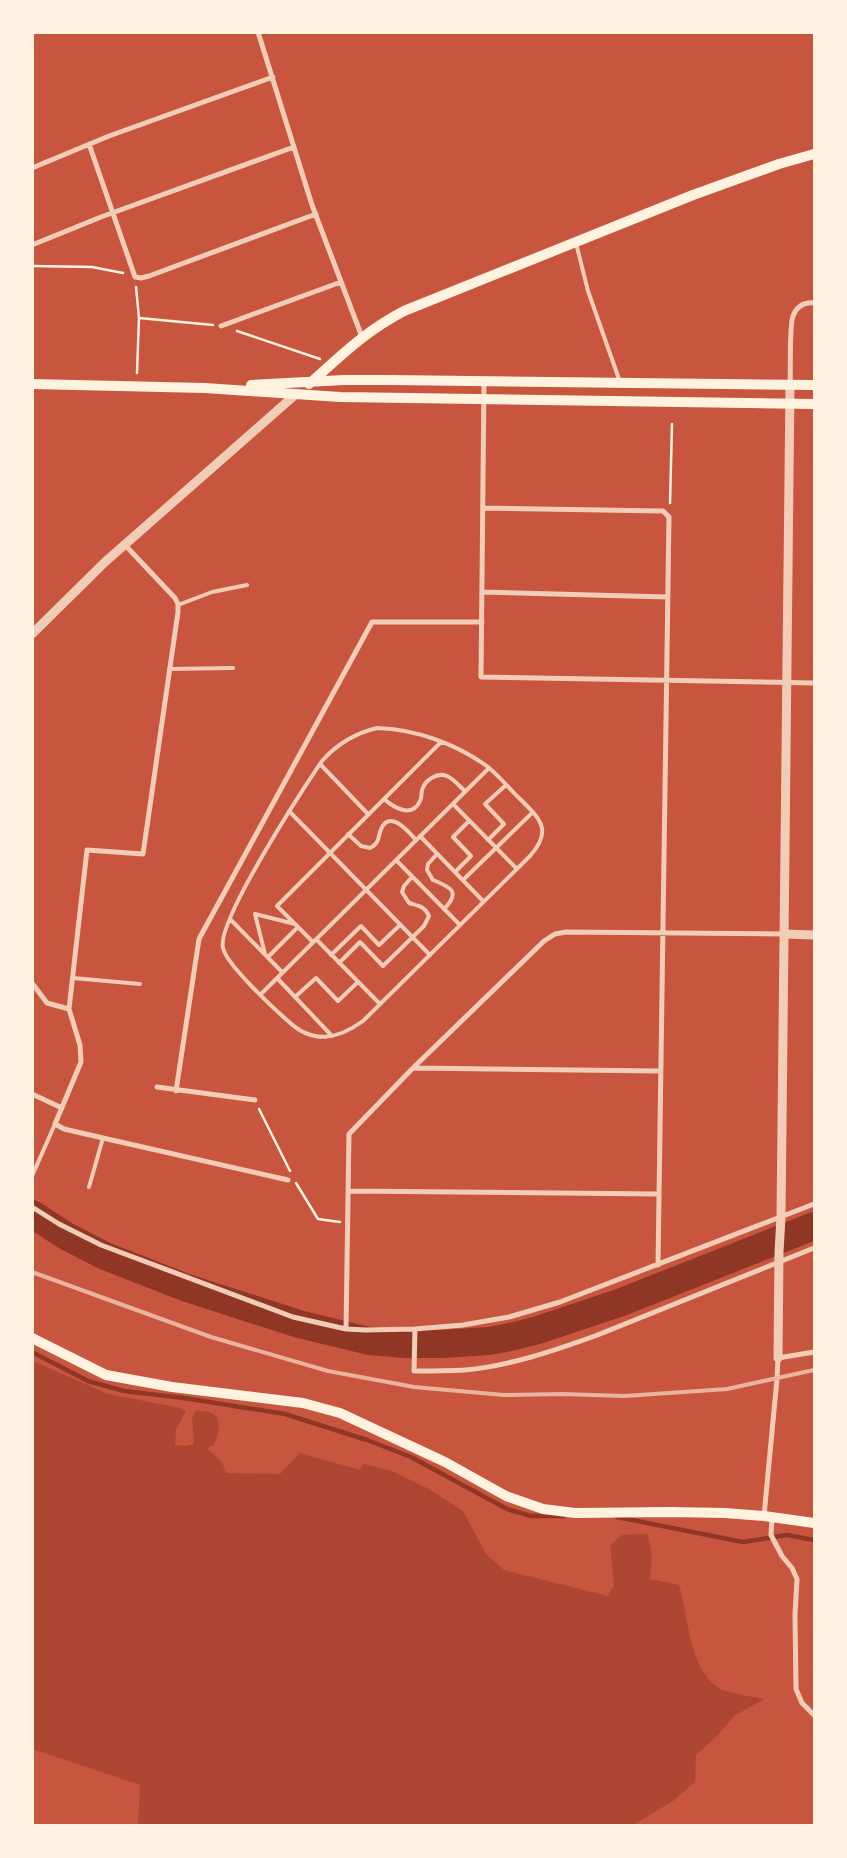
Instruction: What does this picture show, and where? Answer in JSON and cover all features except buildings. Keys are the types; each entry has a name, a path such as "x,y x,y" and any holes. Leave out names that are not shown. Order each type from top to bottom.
{"main road":[{"path":"296,394 374,327 404,311 710,189 779,164 814,154"},
{"path":"205,388 382,380 814,385"},
{"path":"32,384 205,388 340,397 814,404"},
{"path":"32,1338 95,1370 113,1377 172,1387 303,1403 340,1412 445,1462 506,1496 542,1509 575,1513 687,1512 768,1516 814,1523"}],"street":[{"path":"258,32 316,214 362,337"},
{"path":"32,168 89,144 273,77"},
{"path":"89,144 136,277 149,276 316,214"},
{"path":"32,245 294,147"},
{"path":"221,326 341,282"},
{"path":"814,303 806,302 798,307 792,318 781,1220 778,1358 768,1516 772,1535 782,1556 792,1568 796,1579 796,1689 802,1703 814,1715"},
{"path":"484,381 481,677 814,683"},
{"path":"32,634 125,545 296,394"},
{"path":"483,508 662,511 669,517 658,1265"},
{"path":"125,545 175,598 178,605 143,854 87,850 69,1009 80,1045 81,1062 55,1124 64,1129 288,1180"},
{"path":"482,592 668,598"},
{"path":"176,1091 199,939 372,622 482,622"},
{"path":"346,1329 349,1134 413,1068 548,937 566,932 814,934"},
{"path":"32,983 46,1003 69,1009"},
{"path":"413,1068 660,1071"},
{"path":"156,1088 255,1100"},
{"path":"32,1094 62,1108"},
{"path":"349,1191 659,1194"},
{"path":"32,1207 59,1224 101,1245 293,1317 346,1329 366,1330 463,1325 509,1317 584,1294 781,1220 814,1204"},
{"path":"415,1328 414,1371 466,1370 508,1362 558,1349 595,1336 814,1248"},
{"path":"778,1358 814,1352"}],"lane":[{"path":"576,241 588,291 620,382"},
{"path":"178,605 212,592 247,585"},
{"path":"170,669 233,668"},
{"path":"377,728 395,729 440,742 470,755 489,768 541,822 542,837 535,852 363,1021 350,1031 332,1036 318,1037 289,1023 260,994 230,962 224,953 222,938 270,843 320,764 328,754 354,736 377,728"},
{"path":"380,1004 331,955 277,906 440,742"},
{"path":"320,764 368,814"},
{"path":"260,994 489,768"},
{"path":"384,799 399,810 410,810 419,803 426,783 440,775 447,776 465,791"},
{"path":"488,840 504,824 486,804 506,785"},
{"path":"453,804 517,869"},
{"path":"289,811 430,955"},
{"path":"463,880 533,812"},
{"path":"348,834 361,846 370,848 378,841 382,827 392,821 400,824 416,840"},
{"path":"455,872 471,856 453,837 469,821"},
{"path":"420,836 483,902"},
{"path":"437,854 428,864 427,870 434,880 452,889 452,899 444,909"},
{"path":"396,860 460,925"},
{"path":"339,963 360,942 383,966 428,922 429,916 424,908 409,903 403,895 404,886 412,877"},
{"path":"266,956 255,914 297,926"},
{"path":"230,919 282,972"},
{"path":"331,955 361,926 379,945 400,925"},
{"path":"266,956 297,926"},
{"path":"73,978 140,984"},
{"path":"277,978 332,1036"},
{"path":"295,997 316,978 338,1001 358,982"},
{"path":"32,1176 55,1124"},
{"path":"89,1187 102,1138"}],"path":[{"path":"32,266 92,267 136,277 140,318 136,376"},
{"path":"140,318 221,326 332,363"},
{"path":"669,517 672,424"}],"shaded area":[{"path":"33,1361 108,1394 181,1408 186,1411 176,1430 175,1445 185,1446 194,1444 192,1418 195,1411 204,1411 215,1415 219,1424 217,1437 214,1445 207,1448 222,1462 226,1473 280,1474 300,1453 360,1470 364,1464 392,1471 429,1489 463,1511 486,1554 504,1570 608,1596 614,1585 610,1545 622,1535 648,1534 652,1556 650,1579 679,1585 691,1641 701,1668 709,1679 723,1690 765,1699 734,1716 717,1736 696,1755 695,1782 673,1801 633,1825 138,1825 140,1785 33,1749"}],"waterway":[{"path":"32,1214 66,1236 105,1256 187,1288 299,1324 369,1341 407,1344 489,1341 538,1330 619,1303 814,1226"},
{"path":"32,1352 88,1381 124,1391 184,1398 285,1414 367,1440 411,1457 507,1509 531,1516 564,1516"},
{"path":"617,1517 743,1542 787,1535 814,1540"}],"railway":[{"path":"32,1272 211,1337 328,1371 414,1387 504,1395 625,1396 727,1389 814,1370"}]}
